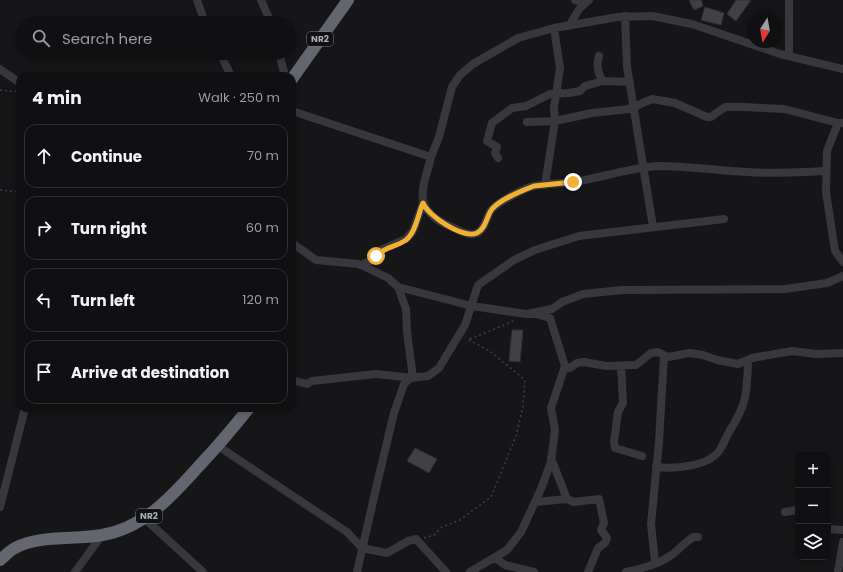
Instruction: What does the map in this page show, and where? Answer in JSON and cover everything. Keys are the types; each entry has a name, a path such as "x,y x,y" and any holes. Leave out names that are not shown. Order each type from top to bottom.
{"highway":[{"name":"NR2","path":"296,73 348,0"},
{"name":"NR2","path":"3,555 23,545 56,539 102,535 124,529 156,511 178,490 218,446 246,412"}],"street":[{"path":"197,0 203,16"},
{"path":"261,0 268,16"},
{"path":"569,26 587,2 575,0"},
{"path":"789,0 789,56"},
{"path":"625,16 627,66 653,227"},
{"path":"826,171 748,172 686,167 643,168 573,182 545,185 529,188 498,204 488,214 482,229 478,233 471,234 435,219 426,210 423,203 422,192 431,157 439,137 452,87 460,75 473,64 518,38 554,28 625,16 652,16 692,24 789,56 843,68"},
{"path":"545,185 555,121 554,108 560,68 554,28"},
{"path":"599,56 599,72 603,81"},
{"path":"223,60 228,72"},
{"path":"280,60 284,72"},
{"path":"0,69 16,80"},
{"path":"498,158 495,153 497,147 487,141 492,123 512,108 526,106 550,94 556,95 580,91 585,86 603,81 630,82"},
{"path":"527,122 555,121 634,107 652,99 666,101 701,115 711,117 725,107 784,109 840,123 827,151 826,171 831,230 835,251 843,262"},
{"path":"296,112 431,157"},
{"path":"361,265 372,260 381,250 406,239 412,231 423,203"},
{"path":"296,381 307,384 312,381 376,374 413,378 428,376 439,368 465,326 476,290 485,278 535,250 579,236 724,219"},
{"path":"296,246 316,260 361,265 388,278 398,286 472,306 528,313 550,318 566,366 557,387 551,408 555,430 551,458 535,502 521,532 507,550 470,572"},
{"path":"528,313 552,309 582,294 590,293 657,289 785,289 827,283 843,276"},
{"path":"398,286 406,309 406,332 413,378"},
{"path":"550,320 556,306"},
{"path":"566,366 570,368 577,363 584,362 599,366 636,365 651,353 658,352 668,357 690,353 704,355 717,360 738,364 770,354 792,351 816,354 843,354"},
{"path":"655,562 651,530 664,356"},
{"path":"656,467 684,467 701,463 721,449 728,433 736,424 746,399 748,360"},
{"path":"622,366 623,403 618,412 614,442 615,448 642,456"},
{"path":"358,572 362,548 394,413 404,384 413,378"},
{"path":"0,507 24,412"},
{"path":"218,446 347,532 362,548 386,553 408,540 412,539 419,541 446,572"},
{"path":"551,458 567,499"},
{"path":"535,502 567,499 574,502 599,499 598,503 603,514 604,523 601,530 607,538 605,543 598,548 588,572"},
{"path":"785,512 795,510"},
{"path":"144,518 203,572"},
{"path":"831,529 843,530"},
{"path":"75,572 102,535"},
{"path":"626,572 639,569 673,554 693,537 698,537"},
{"path":"838,572 843,542"},
{"path":"495,558 505,565 534,572"}],"path":[{"path":"0,90 16,92"},
{"path":"0,190 16,192"},
{"path":"470,339 506,325 528,313"},
{"path":"419,541 426,536 434,535 442,527 460,520 491,497 516,436 523,406 525,380 491,352 470,339 459,336"}],"building":[{"path":"689,0 701,0 703,6 694,10"},
{"path":"736,0 751,0 736,21 727,14"},
{"path":"705,7 724,13 721,25 701,20"},
{"path":"512,330 523,330 520,362 509,361"},
{"path":"415,448 437,459 429,473 407,461"}],"route":[{"path":"376,256 381,250 406,239 412,231 423,203 426,210 435,219 462,232 471,234 478,233 482,229 485,225 488,214 498,204 529,188 534,186 573,182"}]}
